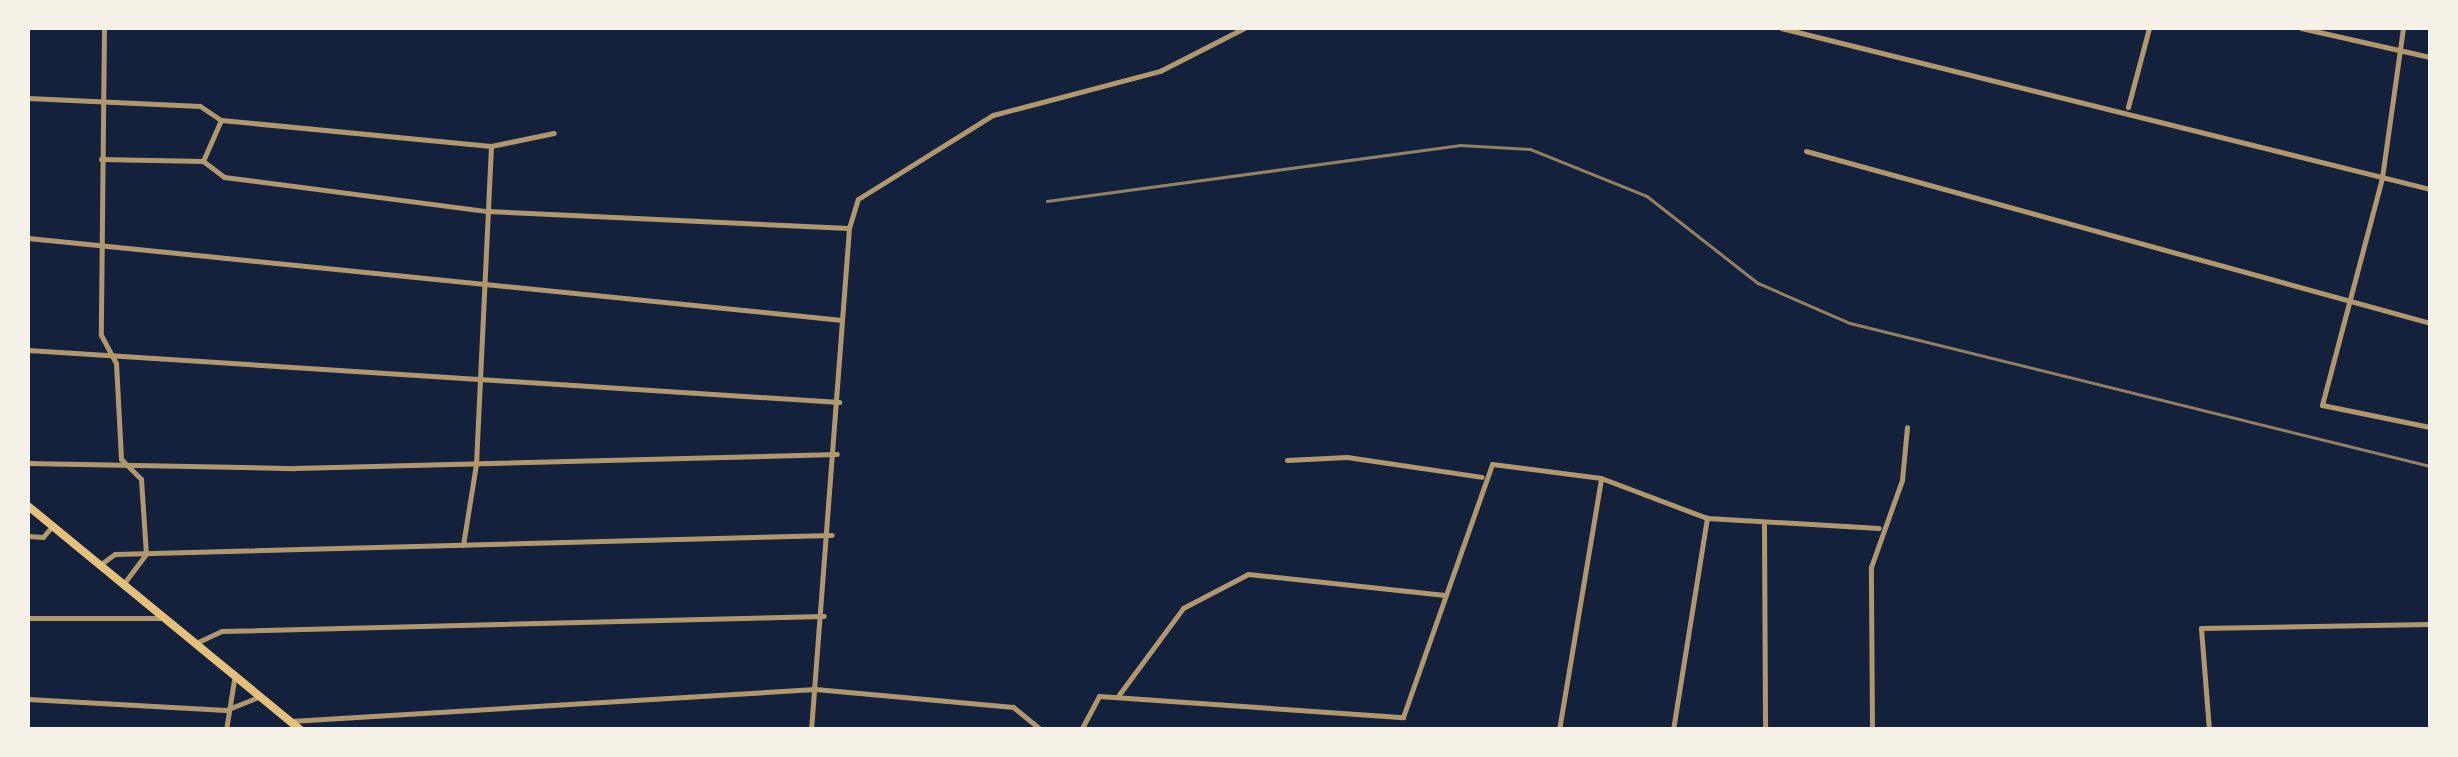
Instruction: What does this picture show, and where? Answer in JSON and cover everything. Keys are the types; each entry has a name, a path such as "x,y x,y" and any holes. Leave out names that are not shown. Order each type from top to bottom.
{"main road":[{"path":"28,506 301,730"}],"street":[{"path":"104,28 100,246 105,352 116,363 128,466 141,478 146,554 124,583"},
{"path":"810,730 832,535 849,228 858,198 993,115 1160,70 1244,28"},
{"path":"1781,28 2128,108 2430,189"},
{"path":"2128,108 2149,28"},
{"path":"2301,28 2430,58"},
{"path":"2403,28 2382,178 2322,406 2430,427"},
{"path":"28,98 200,106 221,120 492,146 554,132"},
{"path":"203,162 221,120"},
{"path":"463,545 476,464 492,146"},
{"path":"1806,151 2430,324"},
{"path":"102,159 203,162 224,177 488,211 849,228"},
{"path":"28,238 483,280 842,320"},
{"path":"28,350 482,374 839,402"},
{"path":"1872,730 1878,528 1902,480 1907,427"},
{"path":"28,463 476,464 837,454"},
{"path":"1287,460 1347,457 1482,477 1510,460 1600,478 1707,518 1764,525 1878,528"},
{"path":"1081,730 1098,696 1403,717 1482,477"},
{"path":"1558,730 1600,478"},
{"path":"1673,730 1707,518"},
{"path":"28,536 43,537 52,525"},
{"path":"1764,525 1766,730"},
{"path":"101,564 115,554 832,535"},
{"path":"1118,696 1183,608 1248,574 1445,595"},
{"path":"198,642 222,630 824,616"},
{"path":"28,618 169,618"},
{"path":"2209,730 2201,628 2430,624"},
{"path":"226,730 226,710 235,672"},
{"path":"291,721 815,689 1012,707 1041,730"},
{"path":"28,699 226,710 261,695"}],"railway":[{"path":"1047,201 1460,145 1530,149 1647,196 1758,283 1850,323 2430,466"}]}
